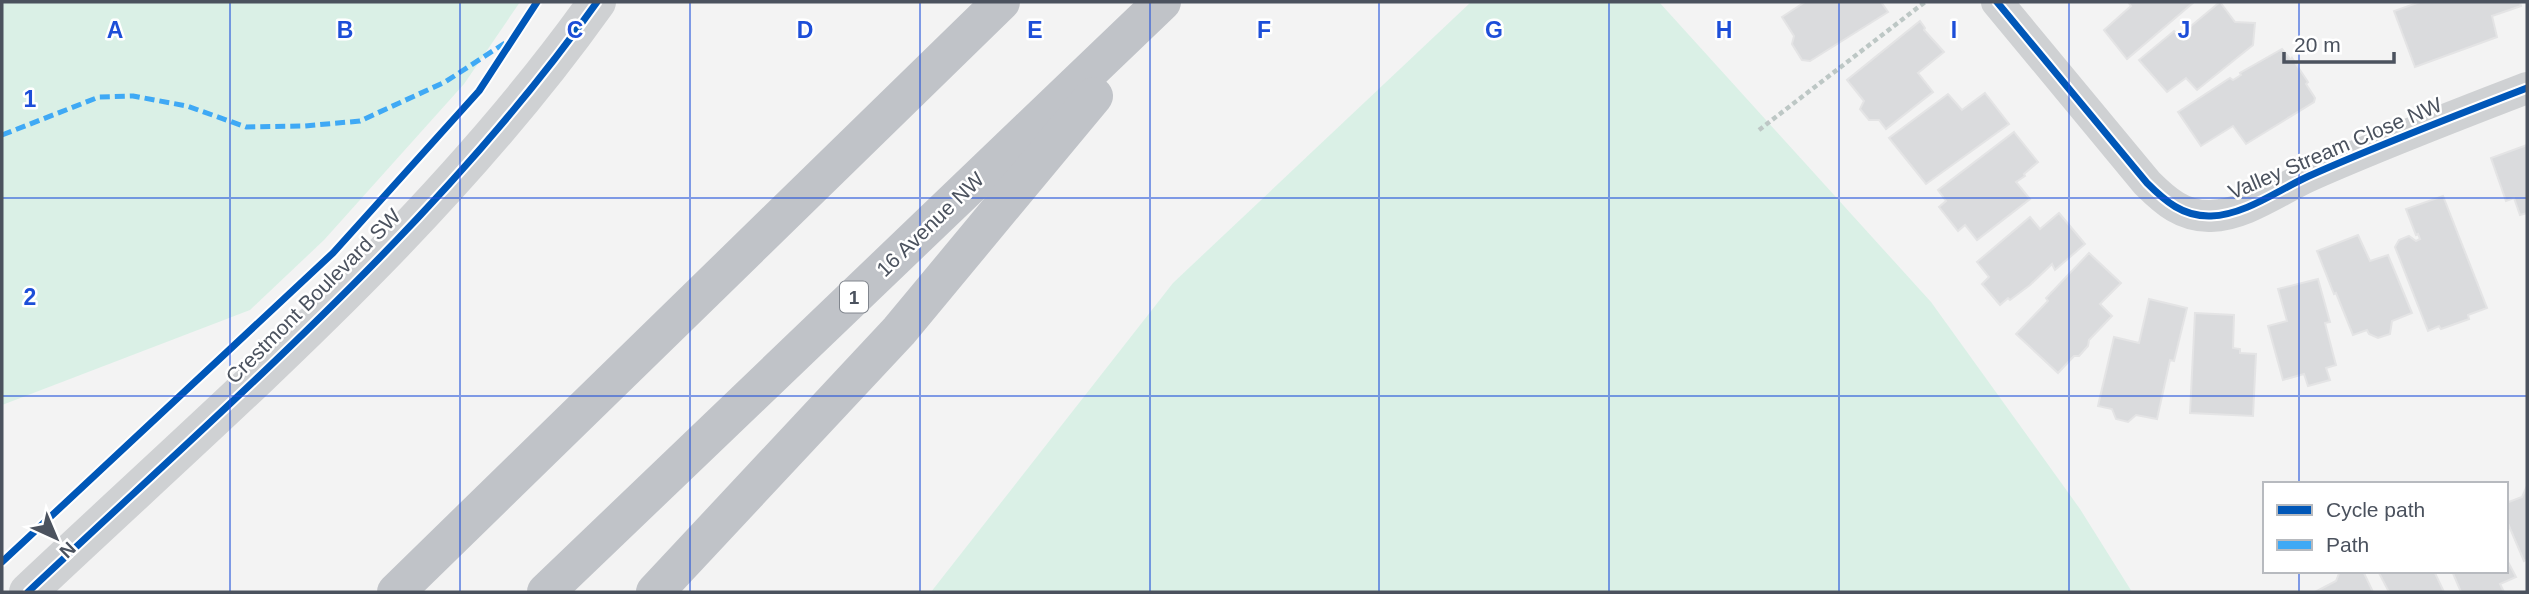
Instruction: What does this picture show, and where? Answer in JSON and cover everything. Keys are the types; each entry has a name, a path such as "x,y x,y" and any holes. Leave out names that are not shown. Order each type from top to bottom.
{"highway":[{"path":"396,592 1001,2"},
{"name":"16 Avenue NW","path":"546,592 1162,2"},
{"path":"655,592 899,331 1172,2"}],"street":[{"name":"Crestmont Boulevard SW","path":"28,592 400,237 480,150 557,58 597,2"},
{"name":"Valley Stream Close NW","path":"1997,2 2147,183 2169,204 2188,213 2223,215 2242,208 2419,128 2527,88"}],"path":[{"path":"1759,130 1925,2"}],"green space":[{"path":"2,2 520,2 464,84 324,240 250,310 2,405"},
{"path":"1471,2 1659,2 1931,302 2080,509 2132,592 931,592 1173,283"}],"building":[{"path":"1805,2 1881,2 1888,12 1810,61 1802,60 1792,44 1794,36 1782,17"},
{"path":"2128,2 2194,2 2127,59 2104,30 2131,6"},
{"path":"2220,2 2235,22 2255,23 2253,45 2197,90 2186,78 2167,92 2139,60 2174,31 2179,36"},
{"path":"2420,2 2520,2 2521,6 2492,16 2497,37 2415,67 2394,11"},
{"path":"1920,21 1924,30 1944,52 1918,73 1933,92 1886,129 1879,120 1869,120 1860,109 1864,101 1847,80"},
{"path":"2282,49 2291,60 2292,58 2308,82 2306,84 2315,98 2314,102 2246,144 2233,126 2201,146 2178,112 2230,78 2233,80 2241,75 2240,73"},
{"path":"1985,93 2009,124 1926,184 1889,138 1948,94 1962,110"},
{"path":"2014,132 2038,162 2016,182 2030,199 1977,240 1965,225 1958,231 1939,207 1946,201 1938,190"},
{"path":"2527,145 2527,213 2520,215 2514,198 2506,201 2491,158"},
{"path":"2443,196 2487,308 2468,315 2469,319 2428,331 2395,247 2399,240 2409,236 2416,241 2420,239 2406,209"},
{"path":"2059,213 2085,244 2055,270 2052,264 2030,285 2000,305 1982,284 1989,277 1977,262 2030,217 2040,229"},
{"path":"2358,235 2370,261 2388,255 2412,313 2392,321 2390,334 2378,338 2367,330 2353,335 2317,251"},
{"path":"2089,253 2121,283 2100,304 2112,316 2089,340 2088,346 2079,356 2074,356 2058,373 2016,334"},
{"path":"2318,279 2330,322 2325,323 2336,365 2326,368 2330,380 2308,386 2304,374 2283,380 2268,326 2287,321 2278,289"},
{"path":"2149,299 2187,308 2174,361 2170,360 2157,419 2136,415 2128,422 2116,419 2112,409 2098,406 2114,337 2139,343"},
{"path":"2195,313 2234,315 2233,348 2240,349 2240,353 2256,354 2253,416 2190,413"},
{"path":"2527,486 2527,559 2524,561 2508,524 2508,502 2522,497"},
{"path":"2508,562 2516,577 2500,584 2504,592 2461,592 2453,573 2508,573"},
{"path":"2339,573 2364,573 2373,592 2315,592 2336,581"},
{"path":"2379,573 2435,573 2444,592 2389,592"}],"marked path":[{"path":"2,135 99,97 133,96 187,106 246,127 360,121 445,82 505,43"}],"cycle path":[{"path":"2,562 333,253 479,91 537,2"},
{"path":"28,592 253,382 400,237 470,161 536,83 597,2"},
{"path":"1997,2 2147,183 2175,207 2201,216 2224,215 2249,207 2336,164 2527,88"}]}
